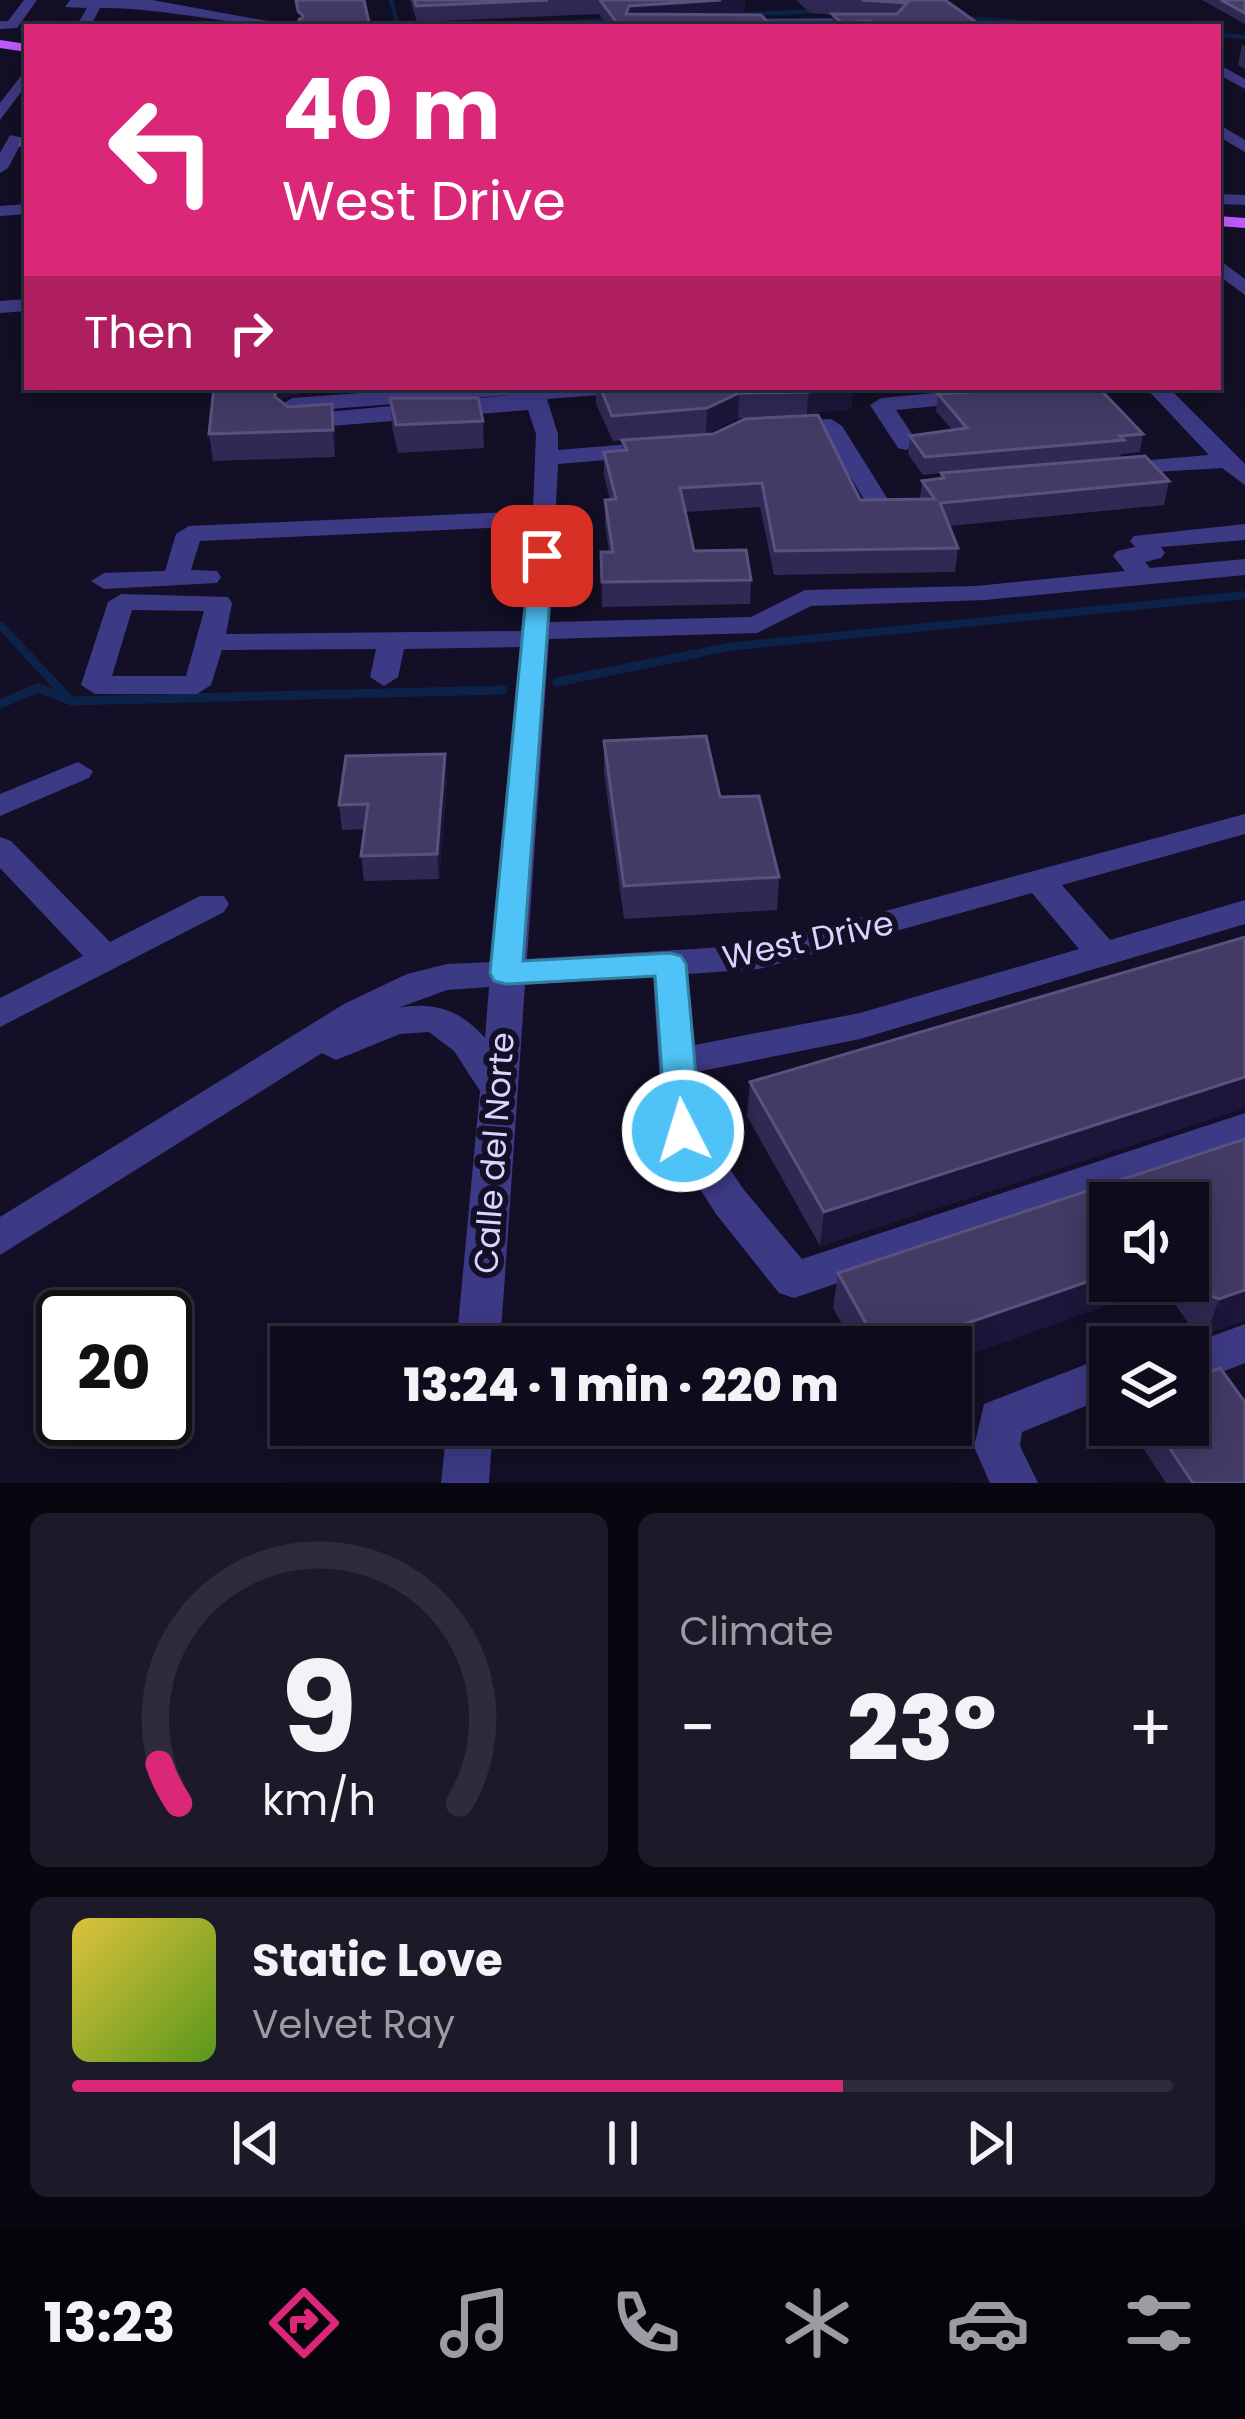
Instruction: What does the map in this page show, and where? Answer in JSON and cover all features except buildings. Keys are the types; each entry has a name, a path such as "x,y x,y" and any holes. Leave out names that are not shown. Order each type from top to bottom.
{"street":[{"path":"0,25 13,25 31,0"},
{"path":"85,24 95,4"},
{"path":"68,7 159,4 172,10 272,24"},
{"path":"717,24 783,18 895,23"},
{"path":"6,65 24,62"},
{"path":"0,115 13,95"},
{"path":"0,170 14,137"},
{"path":"1222,258 1245,289"},
{"path":"457,390 292,405 294,422 572,390"},
{"path":"484,390 534,393"},
{"path":"1159,390 1236,469"},
{"name":"Calle del Norte","path":"480,1326 545,518 547,434 534,393"},
{"path":"906,443 881,405 993,395"},
{"path":"761,429 831,426 877,501"},
{"path":"548,458 665,449"},
{"path":"1084,472 1236,469"},
{"path":"176,578 189,534 545,518"},
{"path":"1144,577 1126,556 1152,553 1143,542 1245,532 1233,520 1245,519"},
{"path":"211,642 392,640 758,625 805,598 976,592 1245,567"},
{"path":"104,580 208,578"},
{"path":"122,602 219,603 211,642 197,685 94,685 122,602"},
{"path":"384,677 392,640"},
{"path":"0,806 78,770"},
{"name":"West Drive","path":"0,1238 280,1066 357,1013 406,987 447,977 759,957 1245,824"},
{"path":"0,848 106,959"},
{"path":"1040,881 1103,954"},
{"path":"0,1014 212,904"},
{"path":"678,1062 860,1026 1245,912"},
{"path":"670,964 683,1131 730,1202 794,1280 1245,1128"},
{"path":"280,1066 391,1022 426,1018 460,1030 501,1095"},
{"path":"1209,1358 1241,1351"},
{"path":"1014,1483 998,1447 1000,1419 1089,1383"},
{"path":"465,1483 468,1446"}],"waterway":[{"path":"391,0 397,24"},
{"path":"733,15 818,11"},
{"path":"960,18 1052,24"},
{"path":"528,24 614,20"},
{"path":"1221,35 1245,37"},
{"path":"681,657 728,647 1245,595"},
{"path":"0,625 30,657"},
{"path":"27,654 71,701 503,690"},
{"path":"557,682 695,654"},
{"path":"0,704 38,688 67,699"}],"route":[{"path":"542,556 506,973 670,964 683,1131"}]}
